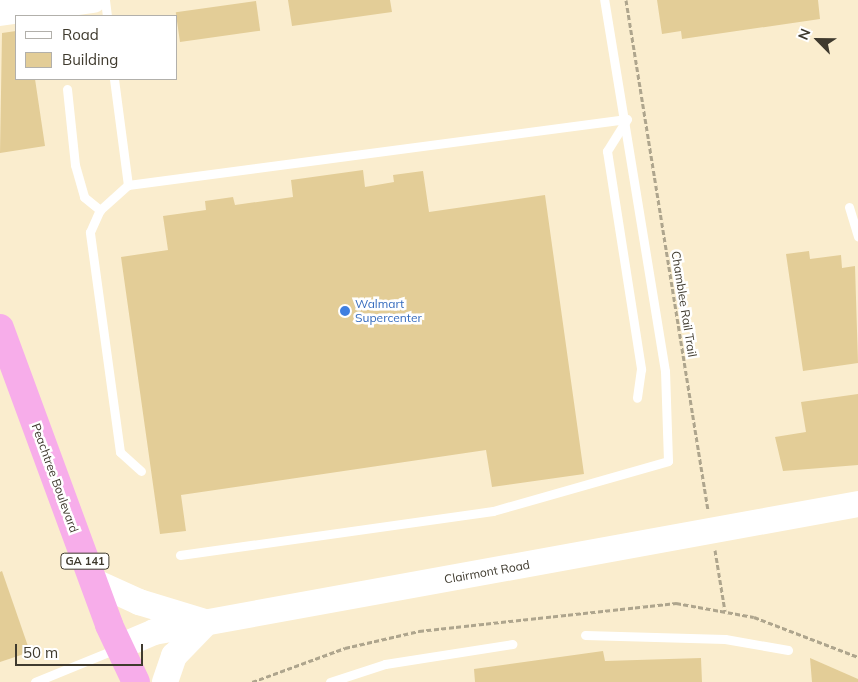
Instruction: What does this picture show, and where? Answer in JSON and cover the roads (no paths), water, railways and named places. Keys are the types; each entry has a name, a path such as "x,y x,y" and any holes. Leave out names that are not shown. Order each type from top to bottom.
{"highway":[{"name":"Peachtree Boulevard","path":"0,328 118,647 136,682"}],"main road":[{"path":"0,13 93,0"},
{"name":"Clairmont Road","path":"118,647 144,634 858,504"},
{"path":"93,581 139,602 210,622"},
{"path":"165,682 174,656 210,622"}],"lane":[{"path":"105,0 107,15"},
{"path":"180,555 493,511 668,460 665,371 627,119 604,0"},
{"path":"114,80 128,185"},
{"path":"67,89 75,164 84,197 100,210"},
{"path":"140,471 120,452 90,232 100,210 128,185 627,119"},
{"path":"627,119 607,151 641,369 637,398"},
{"path":"849,207 858,237"},
{"path":"585,635 725,638 788,650"},
{"path":"330,682 385,664 512,644"},
{"path":"35,682 118,647"}],"place":[{"name":"Walmart Supercenter","path":"345,311"}]}
